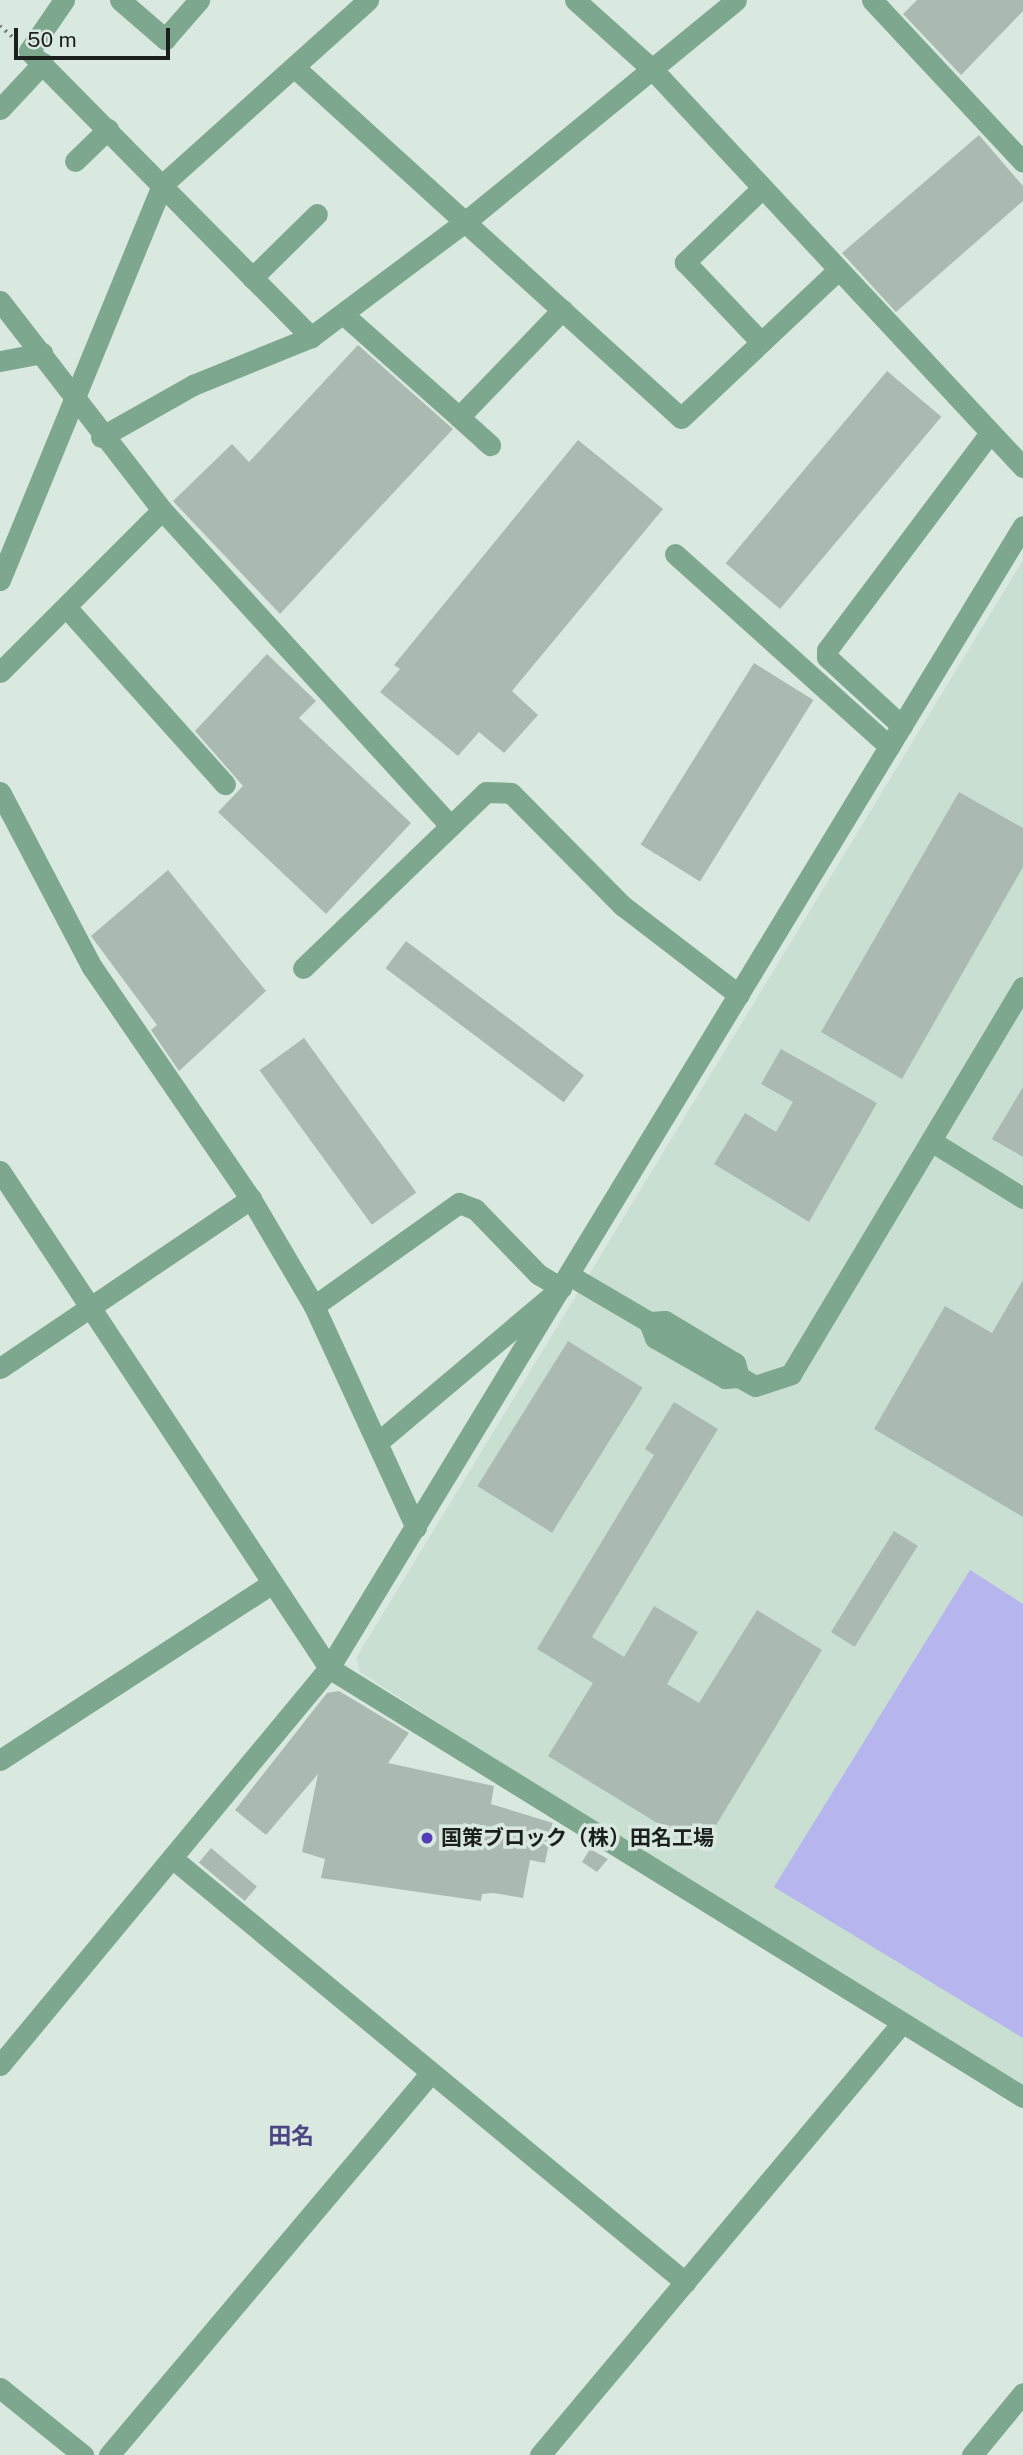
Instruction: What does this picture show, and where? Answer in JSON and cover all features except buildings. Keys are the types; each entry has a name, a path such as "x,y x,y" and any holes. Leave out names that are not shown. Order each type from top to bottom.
{"street":[{"path":"64,0 29,51 311,337"},
{"path":"120,0 165,39 199,0"},
{"path":"0,580 72,395 162,185 368,0"},
{"path":"575,0 653,69 759,191 1023,467"},
{"path":"872,0 1023,162"},
{"path":"101,437 193,385 311,337 465,222 731,2"},
{"path":"0,109 43,63"},
{"path":"294,67 681,418 836,272"},
{"path":"75,161 108,129"},
{"path":"759,191 680,256 761,342"},
{"path":"253,278 317,214"},
{"path":"0,301 41,352 101,437 162,510 451,826"},
{"path":"459,417 562,310"},
{"path":"343,314 490,445"},
{"path":"0,361 41,352"},
{"path":"902,726 827,657 827,650 990,433"},
{"path":"0,672 162,510"},
{"path":"0,2065 329,1668 1023,527"},
{"path":"675,554 889,746"},
{"path":"66,607 225,784"},
{"path":"0,792 92,967 251,1199 314,1306 416,1528"},
{"path":"303,968 486,792 511,793 624,906 738,995"},
{"path":"314,1306 459,1203 475,1209 538,1274 565,1282 649,1322 655,1338 725,1378 739,1377 755,1386 791,1374 1023,987"},
{"path":"930,1141 1023,1198"},
{"path":"0,1171 270,1585 329,1668 1023,2098"},
{"path":"0,1368 251,1199"},
{"path":"378,1442 565,1282"},
{"path":"0,1760 270,1585"},
{"path":"172,1858 685,2282"},
{"path":"540,2455 901,2024"},
{"path":"109,2455 431,2073"},
{"path":"0,2388 83,2455"},
{"path":"972,2455 1022,2395"}],"shaded area":[{"path":"1023,560 1023,2086 536,1786 360,1672 356,1658"},
{"path":"970,1570 1023,1604 1023,2038 774,1887"}],"place":[{"name":"国策ブロック（株）田名工場","path":"427,1838"}],"district":[{"name":"田名","path":"291,2136"}]}
